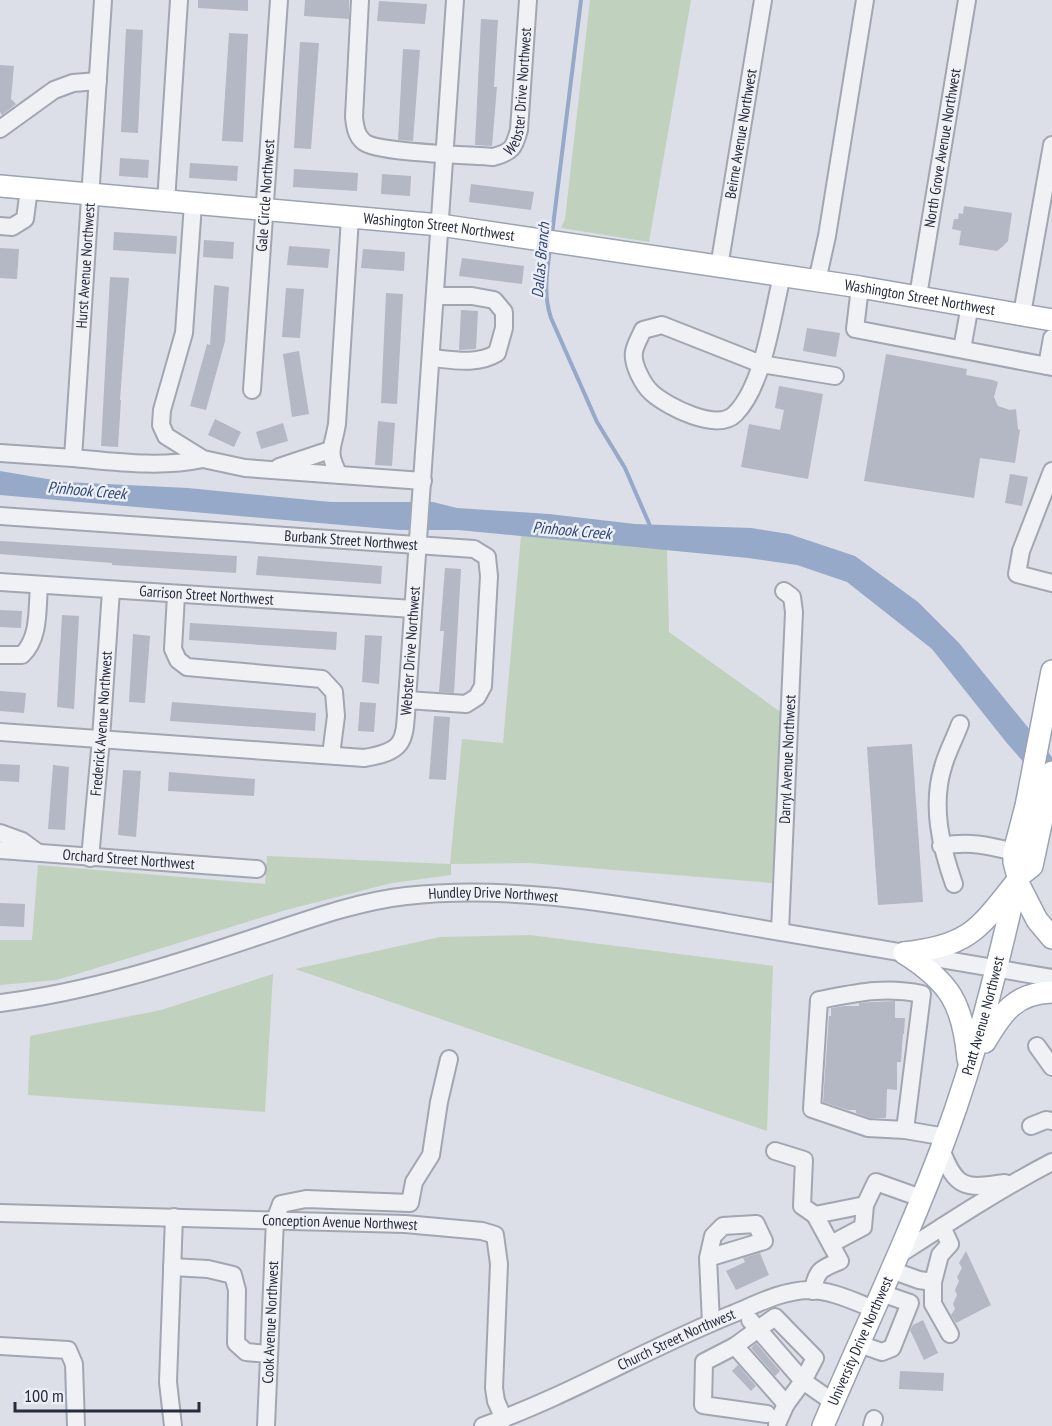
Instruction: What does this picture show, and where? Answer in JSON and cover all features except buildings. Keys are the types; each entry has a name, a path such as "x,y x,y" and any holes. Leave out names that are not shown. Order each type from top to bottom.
{"main road":[{"name":"Washington Street Northwest","path":"0,186 440,225 860,286 1052,320"},
{"path":"1022,314 1052,305"},
{"path":"1050,680 1026,806 1014,852 1014,862 1018,879 1037,920 1052,938"},
{"name":"Pratt Avenue Northwest","path":"894,1263 944,1143 969,1068 1018,879 1032,866 1052,772"},
{"path":"904,952 950,945 967,936 987,920 1018,879"},
{"path":"904,952 930,970 946,986 962,1020 969,1068"},
{"path":"969,1068 997,1020 1006,1010 1016,1002 1031,996 1052,992"},
{"name":"University Drive Northwest","path":"823,1426 894,1263"}],"street":[{"name":"Hurst Avenue Northwest","path":"73,458 103,0"},
{"path":"166,202 179,0"},
{"name":"Gale Circle Northwest","path":"252,390 279,0"},
{"path":"360,0 355,130 364,142 385,150 445,153"},
{"name":"Webster Drive Northwest","path":"0,732 364,758 385,754 399,747 405,734 455,0"},
{"name":"Webster Drive Northwest","path":"445,153 493,157 507,153 515,145 519,130 528,0"},
{"name":"Beirne Avenue Northwest","path":"719,267 763,0"},
{"path":"817,281 827,236 865,0"},
{"name":"North Grove Avenue Northwest","path":"918,296 967,0"},
{"path":"0,129 54,90 73,83 98,81"},
{"path":"1022,314 1052,145"},
{"path":"0,226 12,226 25,219 29,189"},
{"path":"194,204 184,333 162,410 161,425 166,436 203,459 212,462 267,471 339,475 422,485"},
{"path":"339,475 331,459 330,450 337,424 350,218"},
{"path":"782,276 761,364 747,399 733,416 722,422 709,421 663,400 650,391 637,369 634,352 643,330 662,325 761,364 835,376"},
{"path":"860,286 855,329 1049,366 1052,338"},
{"path":"432,358 487,359 497,353 504,328 504,312 494,300 472,296 436,296"},
{"path":"962,349 970,305"},
{"path":"158,464 166,436"},
{"path":"267,471 330,450"},
{"path":"0,453 131,464 188,462 203,459"},
{"path":"1052,471 1021,551 1017,574 1052,583"},
{"name":"Burbank Street Northwest","path":"0,516 474,549 487,557 489,576 483,686 477,697 466,704 407,700"},
{"name":"Garrison Street Northwest","path":"0,582 413,609"},
{"path":"0,655 22,655 30,648 35,637 39,585"},
{"name":"Frederick Avenue Northwest","path":"90,858 111,590"},
{"name":"Darryl Avenue Northwest","path":"780,931 794,612 792,597 784,591"},
{"path":"176,595 173,649 178,660 187,667 322,679 334,692 336,716 331,755"},
{"path":"954,884 941,846 937,803 942,767 960,724"},
{"path":"0,833 22,841 38,852"},
{"path":"941,846 958,843 982,844 1014,852"},
{"name":"Orchard Street Northwest","path":"0,850 257,869"},
{"name":"Hundley Drive Northwest","path":"0,1003 111,982 330,913 371,902 416,895 513,894 625,905 996,969"},
{"path":"996,969 1052,978"},
{"path":"905,1130 922,994 906,990 879,989 819,1000 812,1109 868,1128 905,1130 944,1143 950,1172 961,1183 974,1186 1012,1182"},
{"path":"1037,1046 1052,1067"},
{"path":"275,1220 281,1204 306,1198 410,1203 414,1182 431,1155 439,1102 449,1059"},
{"path":"1031,1126 1046,1120 1052,1121"},
{"path":"776,1151 804,1160 802,1206 815,1215 840,1261 824,1268 815,1276 813,1291"},
{"path":"950,1334 933,1304 926,1281 894,1263 942,1227 1012,1182 1052,1162"},
{"path":"831,1244 863,1227 865,1205 876,1182 921,1198"},
{"path":"815,1215 865,1205"},
{"name":"Conception Avenue Northwest","path":"0,1213 405,1224 482,1231 495,1235 499,1264 494,1388 496,1401 504,1419"},
{"path":"173,1426 168,1382 174,1217"},
{"name":"Cook Avenue Northwest","path":"266,1426 275,1220"},
{"path":"859,1344 882,1352 892,1348 910,1304 940,1255 950,1244 942,1227"},
{"path":"708,1258 711,1323"},
{"path":"172,1267 208,1269 233,1275 237,1290 236,1343 246,1352 269,1354"},
{"name":"Church Street Northwest","path":"483,1426 543,1403 711,1323 783,1293 813,1291 910,1304"},
{"path":"742,1310 803,1381 833,1402"},
{"path":"775,1317 814,1358 803,1381 772,1419 743,1418 703,1405 704,1362 735,1346 756,1329 775,1317"},
{"path":"0,1346 68,1350 74,1365 76,1426"},
{"path":"735,1346 786,1404"}],"green space":[{"path":"590,0 691,0 649,242 561,228 565,219"},
{"path":"521,536 667,550 669,632 782,713 772,883 529,863 451,864 451,875 392,883 286,910 57,980 0,985 0,940 32,940 38,865 265,884 267,856 450,864 462,739 503,743"},
{"path":"530,935 773,966 767,1131 295,969 440,937"},
{"path":"273,974 265,1112 28,1095 30,1036 161,1010"}],"water":[{"name":"Pinhook Creek","path":"0,471 65,482 188,488 331,502 433,502 457,508 549,514 635,524 751,528 789,534 855,556 918,602 959,643 1052,757 1052,795 1006,742 932,649 847,582 797,565 748,558 458,530 399,530 0,495"}],"waterway":[{"name":"Dallas Branch","path":"552,234 581,0"},
{"name":"Dallas Branch","path":"550,248 546,292 551,318 597,422 625,468 651,528"}]}
